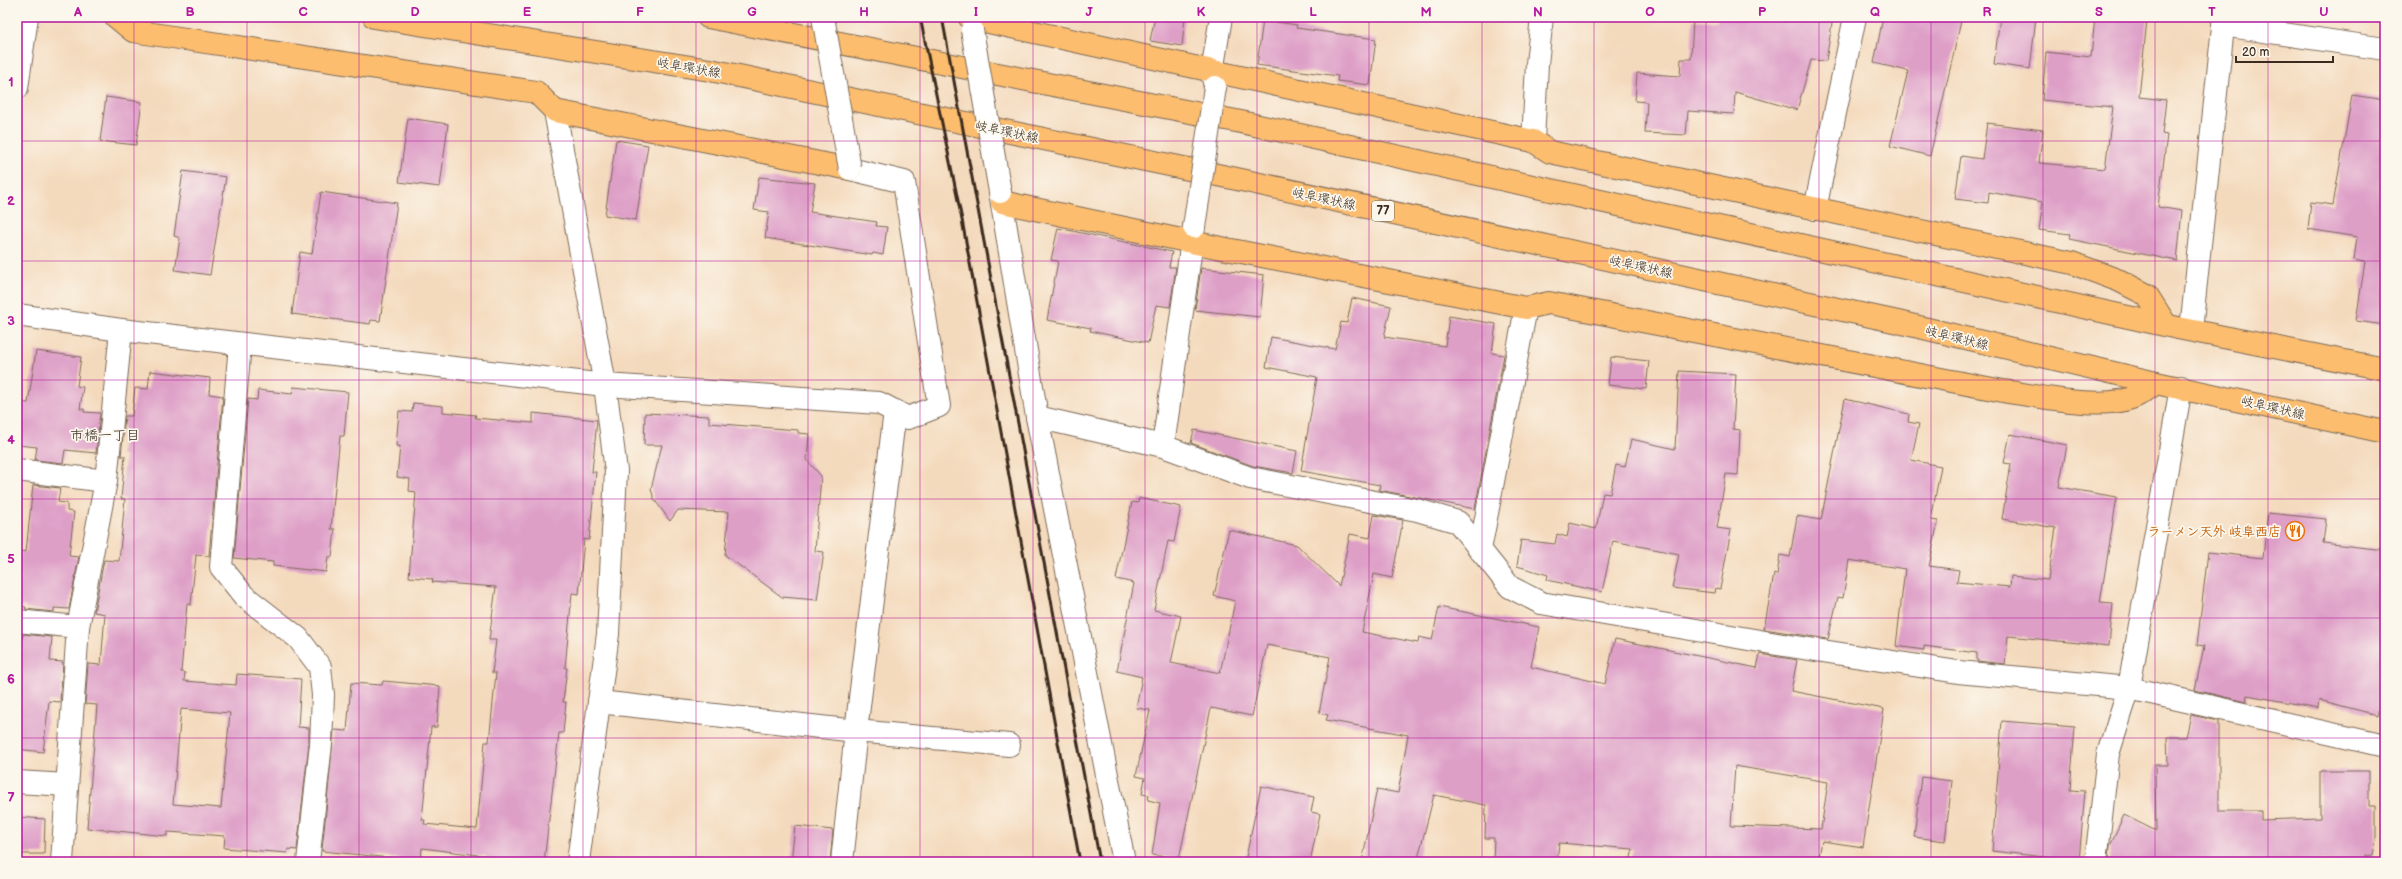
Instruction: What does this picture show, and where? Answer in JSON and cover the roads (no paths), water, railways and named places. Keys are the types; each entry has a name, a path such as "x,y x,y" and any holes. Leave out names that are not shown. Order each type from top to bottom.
{"main road":[{"path":"116,17 133,31 536,92 555,111 850,169"},
{"name":"岐阜環状線","path":"374,17 733,75 1232,178 1852,312 2156,383 2181,387 2385,432"},
{"path":"708,17 1241,122 2166,325 2385,369"},
{"path":"970,22 1213,80 1533,141 1550,152 2072,264 2120,281 2147,295 2166,325"},
{"path":"1001,197 1192,235 1526,308 1550,302 2003,391 2069,401 2111,403 2137,396 2156,383"}],"street":[{"path":"17,88 27,17"},
{"path":"17,315 121,330 605,386 879,403 908,418 939,406 904,182 850,169 823,17"},
{"path":"1163,446 1222,17"},
{"path":"1533,141 1537,64 1542,17"},
{"path":"1815,209 1855,17"},
{"path":"2191,330 2224,21 2385,49"},
{"path":"970,22 1001,197 1037,417 1124,862"},
{"path":"555,111 605,386 616,471 608,634 578,862"},
{"path":"1480,550 1526,308"},
{"path":"62,862 78,628 106,481 121,330"},
{"path":"240,344 221,567 244,596 298,638 320,667 323,695 321,744 308,862"},
{"path":"2096,862 2108,754 2130,688 2181,387"},
{"path":"842,862 856,731 895,411"},
{"path":"1037,417 1163,446 1250,478 1418,510 1458,522 1510,587 1541,603 1784,645 1958,672 2130,688 2385,746"},
{"path":"17,470 106,481"},
{"path":"17,621 78,628"},
{"path":"599,702 856,731 1009,745"},
{"path":"17,782 67,785"}],"railway":[{"path":"920,17 962,220 1080,862"},
{"path":"942,17 1100,862"}],"place":[{"name":"ラーメン天外 岐阜西店","path":"2295,531"}],"district":[{"name":"市橋一丁目","path":"105,435"}]}
